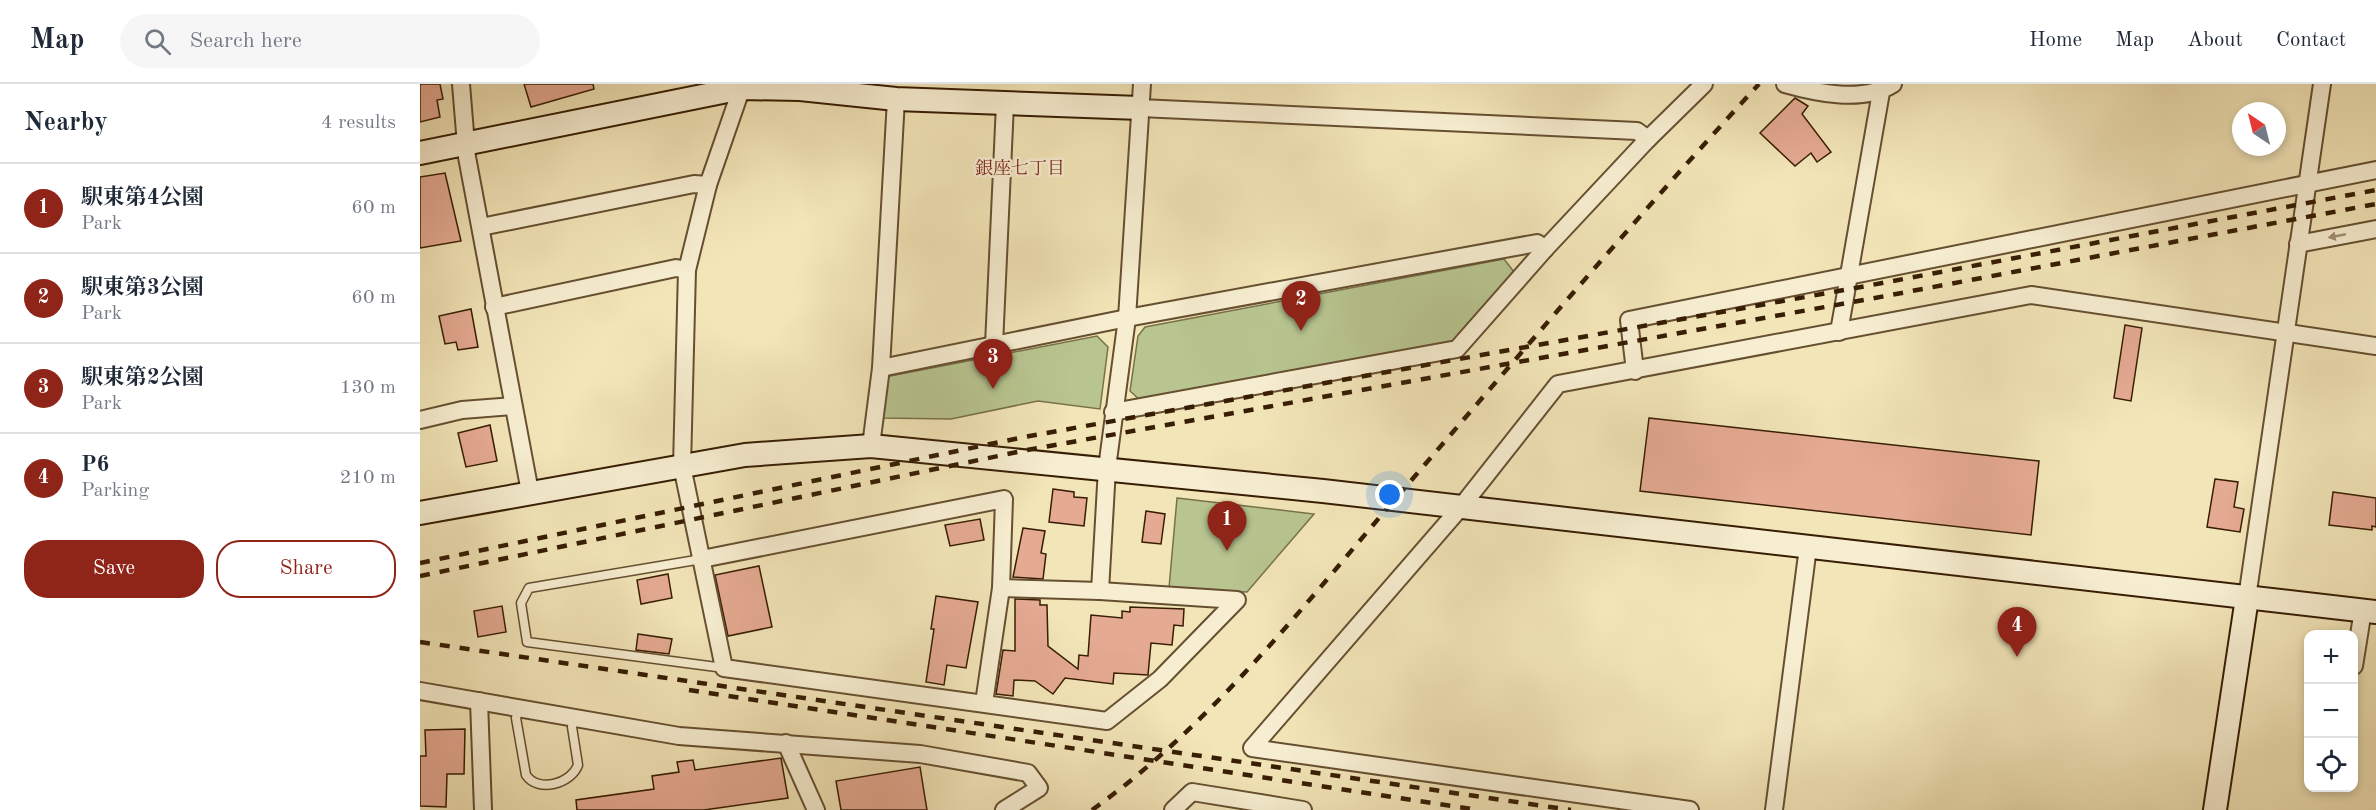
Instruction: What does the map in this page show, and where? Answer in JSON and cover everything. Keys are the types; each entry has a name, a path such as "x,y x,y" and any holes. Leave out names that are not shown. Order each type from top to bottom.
{"street":[{"path":"461,84 465,144 530,492"},
{"path":"1100,591 1107,468 1127,318 1142,84"},
{"path":"1113,412 1457,349 1545,249 1648,139 1704,84"},
{"path":"1785,84 1833,94 1887,88 1839,332"},
{"path":"2215,810 2322,84"},
{"path":"742,86 708,184 687,270 682,466 724,668 1107,721 1160,679 1237,600 1100,591 1001,588"},
{"path":"420,153 742,86 800,89 896,99 1637,131 1648,139"},
{"path":"872,446 881,368 896,99"},
{"path":"994,345 1005,104"},
{"path":"1635,371 1629,320 2376,170"},
{"path":"481,227 694,184 708,184"},
{"path":"2298,244 2376,229"},
{"path":"881,368 1127,318 1537,243 1545,249"},
{"path":"494,307 676,268 687,270"},
{"path":"1690,810 1252,748 1461,507 1558,384 2031,296 2376,346"},
{"path":"420,420 462,410 513,406"},
{"path":"420,513 745,455 872,446 1107,468 1461,507 2369,611 2358,651"},
{"path":"702,560 1004,499 1001,588 984,704"},
{"path":"1774,810 1808,547"},
{"path":"420,691 679,735 920,754 1028,772 1039,788 1004,810"},
{"path":"479,701 483,810"},
{"path":"786,743 816,810"},
{"path":"1173,810 1192,792 1303,810"}],"lane":[{"path":"702,560 529,588 521,603 527,642 724,668"},
{"path":"519,708 516,718 526,775 529,780 541,784 566,781 576,771 578,765 572,727 574,718"}],"green space":[{"path":"1504,259 1514,272 1452,342 1141,401 1130,391 1138,336 1145,327"},
{"path":"1097,336 1108,347 1100,409 1038,401 951,419 881,418 885,377"},
{"path":"1177,498 1314,514 1247,592 1169,588"}],"building":[{"path":"420,84 440,84 443,99 437,100 440,117 420,122"},
{"path":"524,84 593,84 594,89 531,107"},
{"path":"1795,98 1808,106 1802,114 1831,152 1817,162 1811,153 1795,166 1760,133"},
{"path":"445,173 461,241 420,248 420,177"},
{"path":"471,309 478,347 458,350 456,342 445,344 439,316"},
{"path":"2125,325 2142,328 2131,401 2114,398"},
{"path":"1649,418 2039,461 2031,535 1640,491"},
{"path":"490,425 497,461 466,467 458,433"},
{"path":"2215,479 2238,482 2234,507 2244,509 2240,532 2207,527"},
{"path":"1053,489 1074,492 1074,497 1087,498 1084,526 1049,522"},
{"path":"2333,492 2376,498 2376,527 2372,526 2372,530 2329,525"},
{"path":"1146,511 1165,514 1161,544 1142,542"},
{"path":"980,519 984,540 950,546 945,525"},
{"path":"1023,528 1045,531 1041,553 1046,554 1043,579 1013,577"},
{"path":"759,566 772,627 728,636 715,575"},
{"path":"668,574 672,598 641,604 637,580"},
{"path":"936,596 978,602 966,668 947,665 944,685 926,682 934,629 931,629"},
{"path":"1015,599 1040,600 1040,605 1047,605 1048,646 1078,669 1079,655 1088,656 1091,615 1122,618 1122,611 1130,612 1130,607 1184,609 1183,626 1174,625 1172,645 1151,643 1148,675 1114,673 1113,684 1065,678 1053,694 1035,681 1014,680 1013,696 996,694 1003,650 1015,651"},
{"path":"502,606 506,632 478,637 474,611"},
{"path":"638,634 672,639 669,654 636,650"},
{"path":"465,729 464,774 447,774 446,807 420,806 420,756 426,756 425,730"},
{"path":"781,758 788,798 704,810 577,810 576,800 654,789 652,776 679,772 677,762 693,760 695,770"},
{"path":"920,767 927,810 841,810 836,781"}],"railway":[{"path":"1092,810 1176,741 1216,703 1290,623 1576,290 1759,84"},
{"path":"420,563 1024,437 1861,287 2376,190"},
{"path":"420,576 1027,450 1864,300 2376,204"},
{"path":"420,642 1571,810"},
{"path":"689,690 1478,810"}],"place":[{"name":"駅東第3公園","path":"1301,331"},
{"name":"駅東第2公園","path":"993,389"},
{"name":"駅東第4公園","path":"1227,551"},
{"name":"P6","path":"2017,657"}],"district":[{"name":"銀座七丁目","path":"1020,169"}]}
